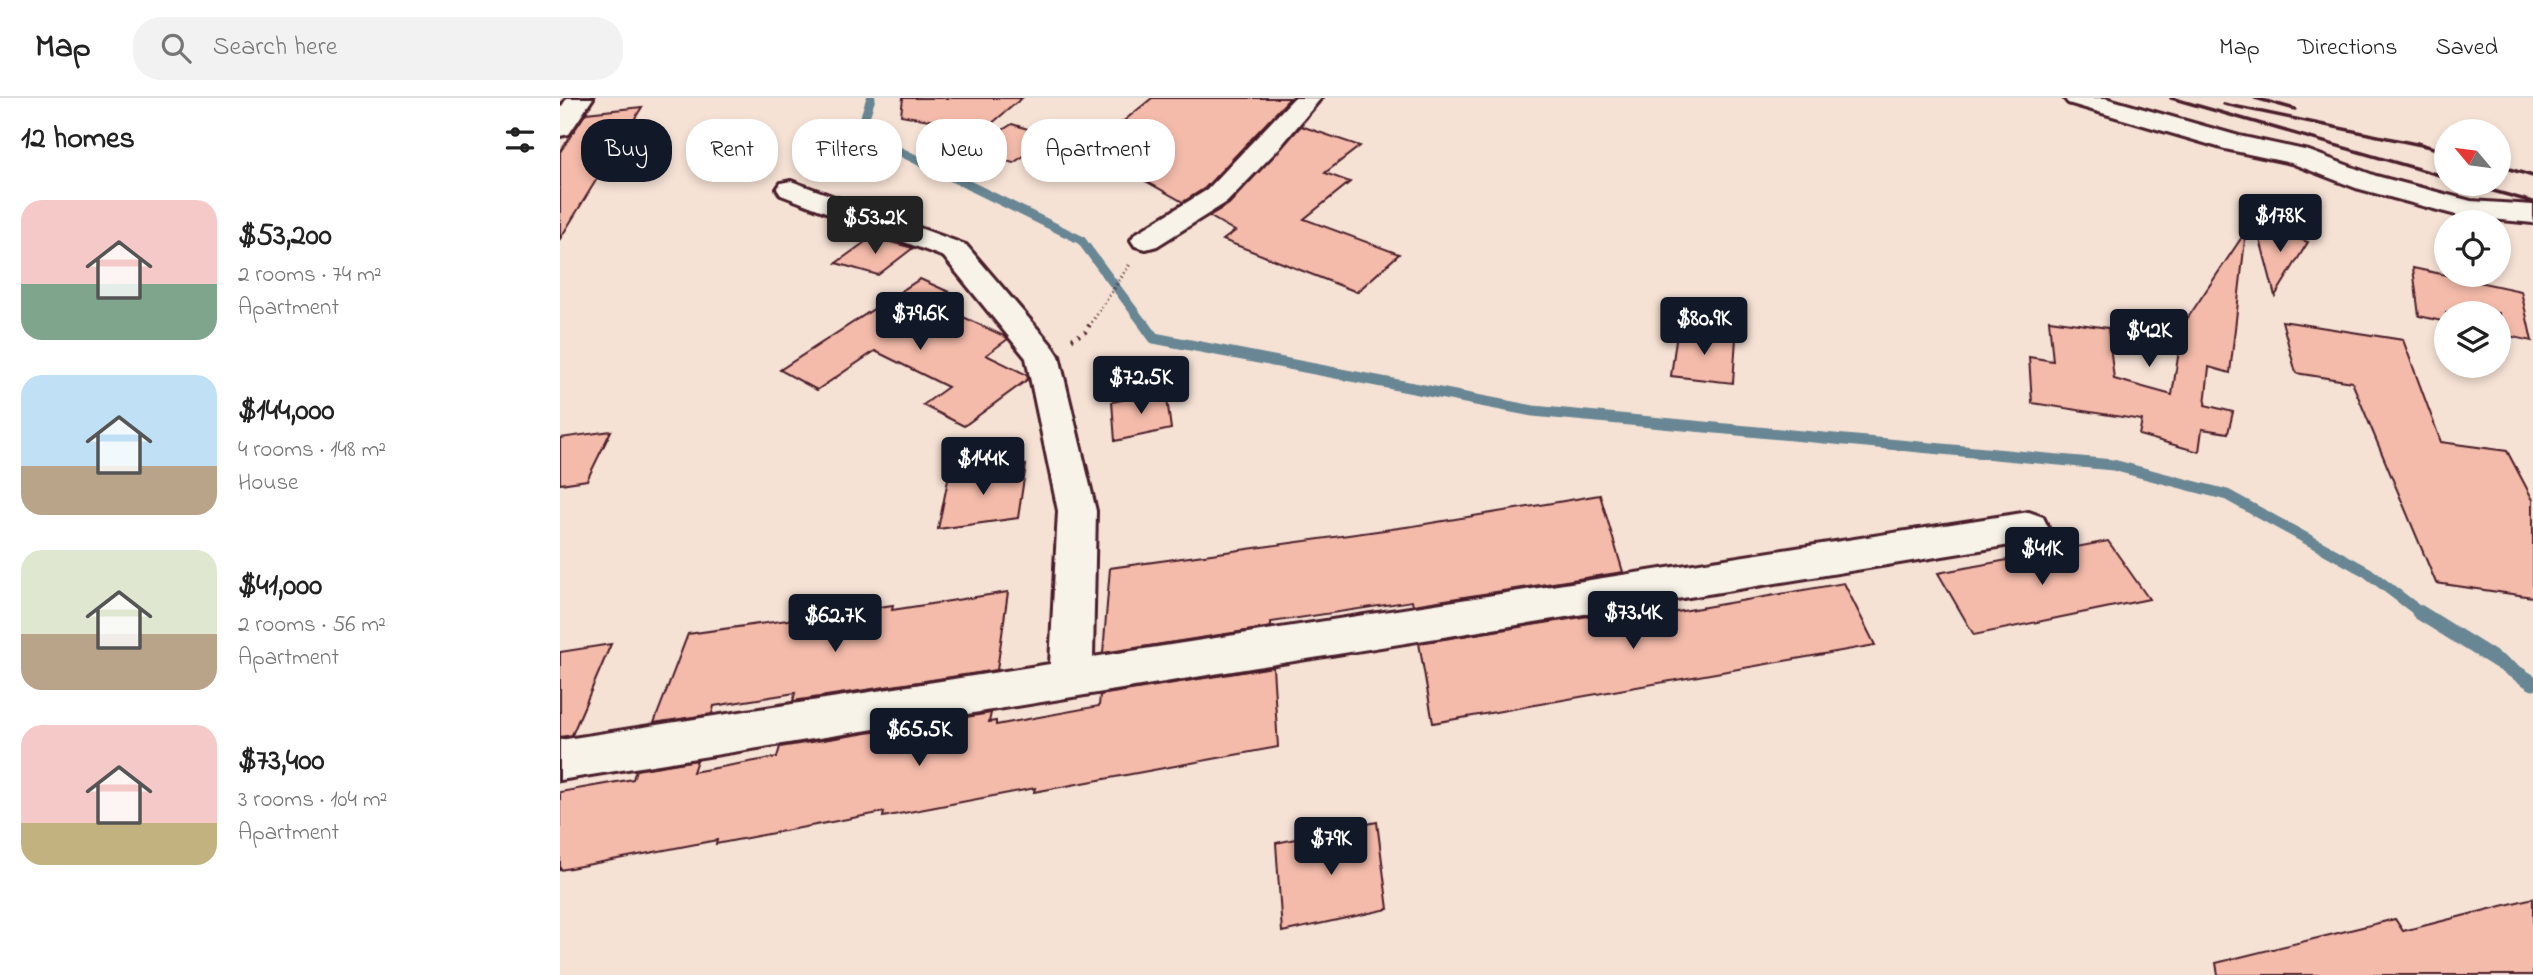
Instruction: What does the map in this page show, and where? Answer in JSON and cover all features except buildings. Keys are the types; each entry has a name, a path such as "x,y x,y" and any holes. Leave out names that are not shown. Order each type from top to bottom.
{"street":[{"path":"560,128 580,98"},
{"path":"1146,240 1217,196 1271,141 1308,98"},
{"path":"2077,98 2234,143 2298,157 2366,182 2470,211 2533,214"},
{"path":"791,189 955,251 1042,356 1077,511 1071,679"},
{"path":"560,760 2029,527"}],"path":[{"path":"1042,356 1085,332 1146,240"}],"waterway":[{"path":"871,98 860,132 1081,240 1145,326"},
{"path":"1144,324 1154,338 1533,411 2113,465 2227,495 2367,572 2421,613"},
{"path":"2419,612 2533,683"}],"railway":[{"path":"2171,98 2434,174"},
{"path":"2255,98 2295,109"},
{"path":"2224,104 2426,146"},
{"path":"2417,143 2434,148"},
{"path":"2511,170 2533,176"},
{"path":"2511,196 2533,202"}]}
